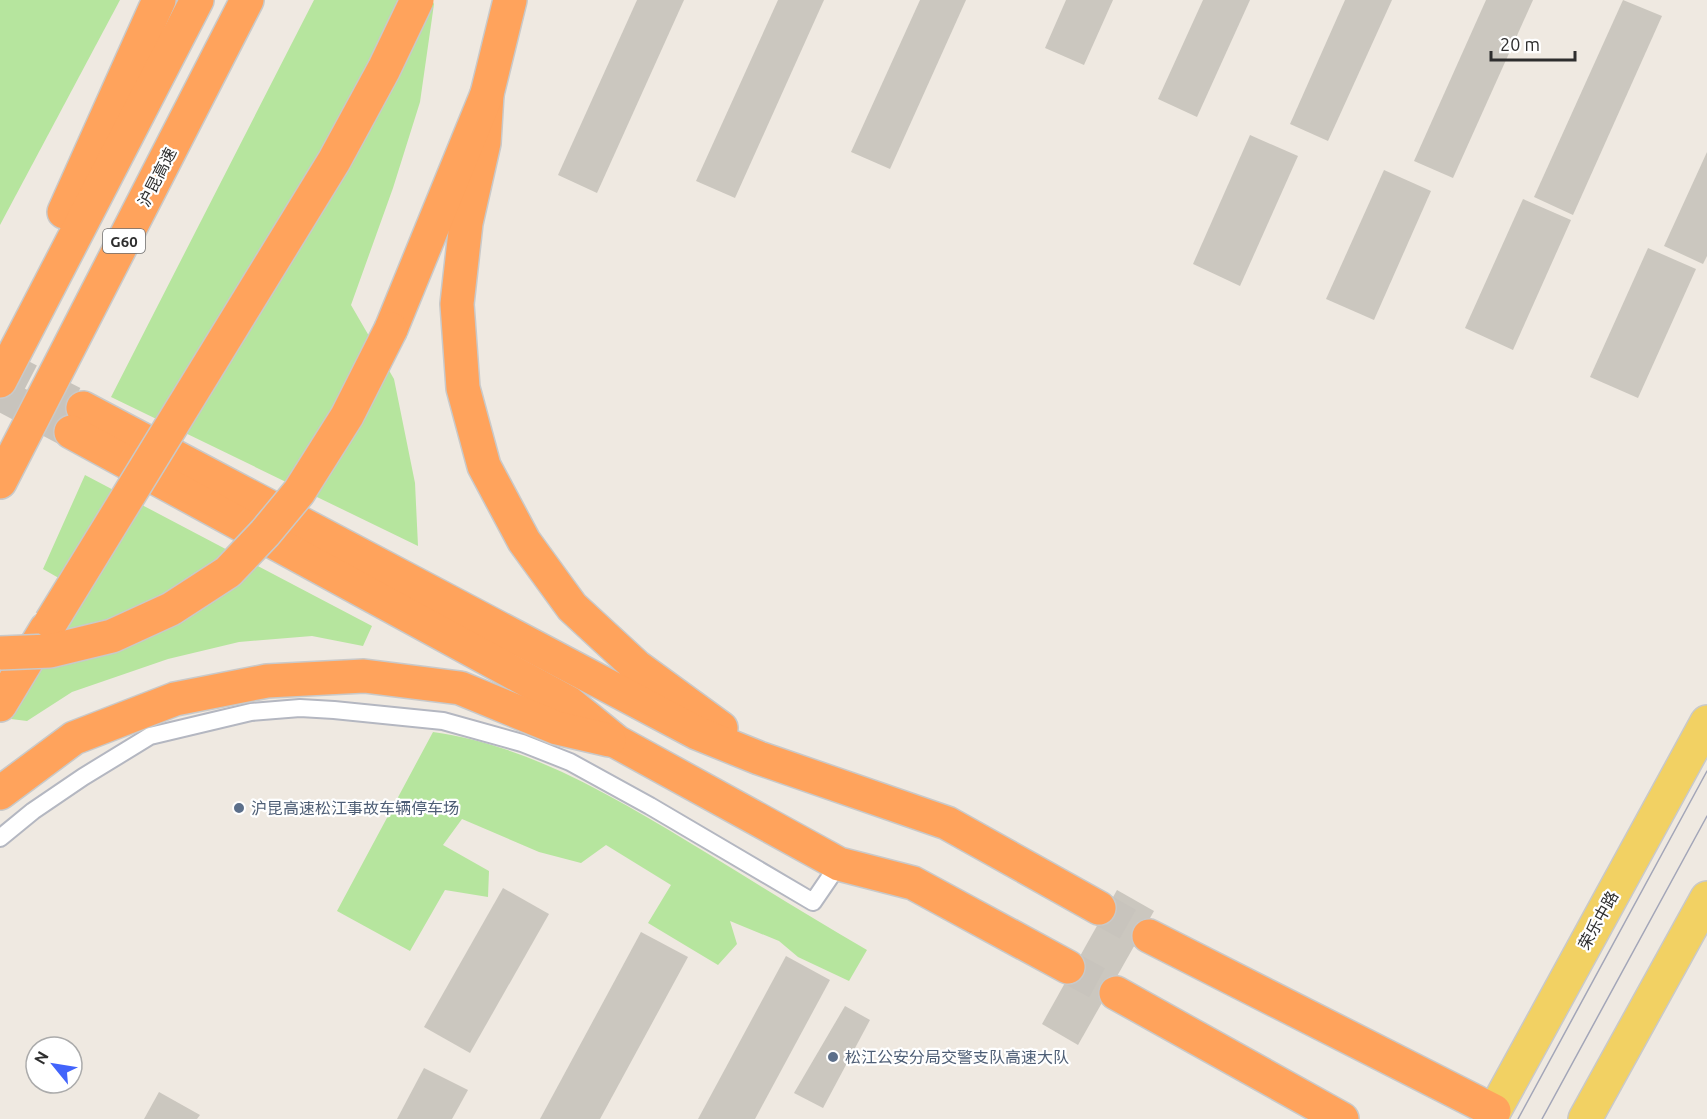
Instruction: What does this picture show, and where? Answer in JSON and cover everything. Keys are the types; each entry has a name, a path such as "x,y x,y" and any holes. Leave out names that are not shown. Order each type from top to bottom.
{"highway":[{"path":"0,349 159,0"},
{"name":"G60","path":"0,381 197,0"},
{"name":"沪昆高速","path":"0,482 247,0"},
{"path":"0,705 329,170 384,69 417,0"},
{"path":"0,653 50,651 112,636 171,609 228,572 265,533 298,492 347,416 391,329 487,94 510,0"},
{"path":"487,94 484,143 466,223 457,304 464,388 484,466 524,542 572,607 636,666 707,716 759,758"},
{"path":"1068,967 913,883 839,864 617,742 569,704 77,420 696,733 759,758 947,823 1099,908"},
{"path":"0,793 74,738 175,699 267,681 364,676 460,688 557,728 617,742"},
{"path":"1149,936 1492,1115"},
{"path":"1116,993 1342,1119"}],"main road":[{"name":"荣乐中路","path":"1492,1115 1707,722"},
{"path":"1585,1119 1707,898"}],"lane":[{"path":"0,838 33,811 82,777 150,736 251,712 300,708 386,714 443,721 522,743 580,768 813,902 839,864"}],"green space":[{"path":"0,0 120,0 0,225"},
{"path":"314,0 432,0 434,4 420,102 393,188 351,305 394,379 415,483 418,546 111,397"},
{"path":"85,475 372,626 363,646 312,636 239,642 168,659 72,692 27,721 11,719 83,592 43,569"},
{"path":"433,732 470,739 506,750 577,779 645,816 867,950 849,981 798,957 779,941 730,921 737,944 718,965 648,923 671,885 606,845 581,863 539,852 462,819 443,845 489,871 488,897 445,890 410,951 337,911"}],"building":[{"path":"637,0 684,0 597,193 558,175"},
{"path":"778,0 824,0 735,198 696,181"},
{"path":"920,0 966,0 890,169 851,152"},
{"path":"1066,0 1113,0 1084,65 1045,48"},
{"path":"1203,0 1250,0 1197,117 1158,99"},
{"path":"1345,0 1392,0 1328,141 1290,124"},
{"path":"1486,0 1533,0 1453,178 1414,161"},
{"path":"1623,0 1662,16 1573,215 1534,197"},
{"path":"1250,135 1298,156 1240,286 1193,264"},
{"path":"1707,152 1707,256 1703,264 1664,246"},
{"path":"1384,170 1431,191 1374,320 1326,299"},
{"path":"1523,199 1571,220 1513,350 1465,328"},
{"path":"1648,248 1696,269 1638,398 1590,377"},
{"path":"503,888 549,914 470,1053 424,1027"},
{"path":"1117,890 1154,911 1078,1045 1042,1024"},
{"path":"641,932 688,957 600,1119 540,1119"},
{"path":"786,956 830,980 755,1119 698,1119"},
{"name":"松江公安分局交警支队高速大队","path":"845,1006 870,1020 823,1108 794,1093"},
{"path":"424,1068 468,1090 452,1119 397,1119"},
{"path":"159,1092 200,1115 197,1119 144,1119"}],"tunnel":[{"path":"0,365 83,408"},
{"path":"0,394 71,432"},
{"path":"1099,908 1149,936"},
{"path":"1068,967 1116,993"}],"tram line":[{"path":"1518,1119 1707,771"},
{"path":"1542,1119 1707,816"}],"place":[{"name":"沪昆高速松江事故车辆停车场","path":"239,808"},
{"name":"松江公安分局交警支队高速大队","path":"833,1057"}]}
